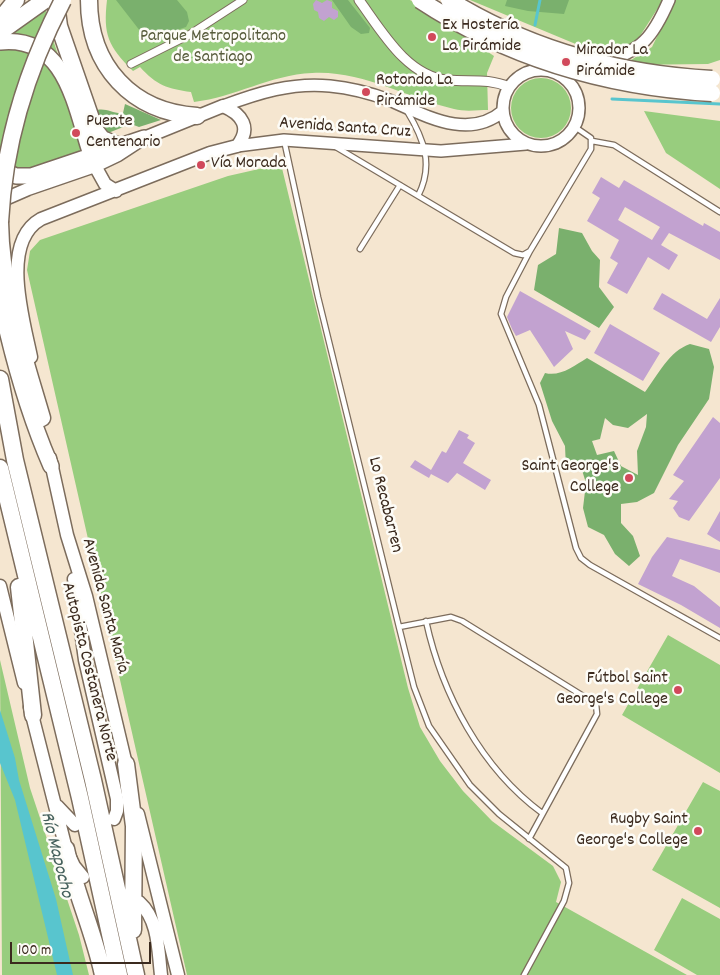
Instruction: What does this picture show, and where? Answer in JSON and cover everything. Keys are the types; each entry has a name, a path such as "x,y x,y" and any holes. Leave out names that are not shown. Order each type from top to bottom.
{"highway":[{"path":"0,13 14,0"},
{"path":"0,20 14,0"},
{"path":"0,32 45,0"},
{"path":"56,0 59,26 95,130 102,139 119,146"},
{"path":"42,418 10,304 2,256 0,222 4,173 16,118 47,33 63,0"},
{"path":"89,0 90,24 97,48 116,79 134,96 156,108 179,115 197,116"},
{"path":"420,0 484,36 557,66 634,85 716,86"},
{"path":"449,0 516,35 570,55 640,72 716,86"},
{"name":"Autopista Costanera Norte","path":"0,379 15,460 93,780 135,971"},
{"path":"0,468 78,789 119,975"},
{"path":"17,540 33,715"},
{"path":"126,764 134,826 135,971"},
{"path":"66,849 73,880 94,939 104,975"}],"main road":[{"path":"0,42 26,43 42,50 55,61 69,88 93,162 105,184 116,190"},
{"path":"223,106 238,114 243,122 244,134 237,146"},
{"name":"Avenida Santa Cruz","path":"5,199 93,162 118,155 144,138 223,106"},
{"path":"0,168 16,176 31,176 93,162 119,146 144,138"},
{"name":"Avenida Santa Cruz","path":"18,244 36,221 210,153 237,146"},
{"name":"Avenida Santa María","path":"18,244 14,271 51,466 67,535 86,596 178,975"},
{"path":"0,299 26,398 51,466"},
{"path":"67,535 85,660 117,799 117,811 114,819"},
{"path":"0,586 66,849 74,866 83,877"},
{"path":"54,799 61,811 75,826"},
{"path":"139,902 146,908 153,922 161,975"}],"street":[{"path":"131,64 189,35 243,0"},
{"path":"359,0 395,47 416,67 434,77 447,80 484,80 509,87"},
{"path":"554,72 604,62 635,50 646,41 669,0"},
{"path":"544,70 554,72 571,83 576,92 580,112 575,127 568,136 553,145 537,147 526,144 512,134 503,111 503,103 509,87 524,74 544,70"},
{"name":"Avenida Santa Cruz","path":"223,106 269,90 314,85 363,91 434,120 460,125 486,122 503,111"},
{"name":"Avenida Santa Cruz","path":"237,146 284,140 426,151 459,151 506,144 526,144"}],"lane":[{"name":"Avenida Santa Cruz","path":"405,107 420,133 426,151 427,171 418,196"},
{"path":"575,127 586,134 592,141 614,145 720,212"},
{"name":"Lo Recabarren","path":"284,140 318,296 399,627 414,687 429,726 470,785 499,814 566,868 569,883 564,901 524,975"},
{"path":"592,141 591,149 530,251 506,297 501,314 539,405 576,548 582,558 590,565 720,638"},
{"path":"330,143 514,253 523,255 530,251"},
{"path":"360,249 400,185"},
{"path":"399,627 451,617 462,621 596,704 597,714 529,839"},
{"path":"426,621 441,674 481,750 501,776 542,813"}],"green space":[{"name":"Parque Metropolitano de Santiago","path":"107,0 410,0 494,56 487,73 488,110 467,111 454,109 367,80 331,73 312,73 282,78 224,96 194,102 191,92 163,85 151,78 140,67 133,71 118,54 109,39 107,31"},
{"path":"116,0 177,0 187,12 189,21 186,27 150,39 144,36"},
{"path":"332,0 348,0 370,28 369,33 361,34 351,27"},
{"path":"470,0 663,0 633,47 602,55"},
{"path":"507,0 569,0 564,14 528,11 505,6"},
{"path":"675,0 720,0 720,60 708,64 623,65 652,47"},
{"path":"46,10 58,55 49,47 5,37"},
{"path":"25,47 59,76 81,148 78,154 24,171 0,163 0,48"},
{"path":"541,78 557,83 562,87 566,92 571,108 566,124 562,129 557,133 541,138 525,133 520,129 516,124 511,108 516,92 520,87 525,83"},
{"path":"125,104 161,120 139,127 131,124 108,133 102,130 97,110 123,113"},
{"path":"644,111 720,121 720,189 666,153"},
{"path":"281,164 408,688 420,727 440,761 463,791 492,821 553,866 561,882 556,902 687,975 187,975 27,270 30,251 40,240 228,176"},
{"path":"559,228 582,233 592,251 600,260 599,287 614,307 599,328 534,290 538,265 556,254"},
{"path":"690,344 709,349 714,367 709,399 678,445 654,493 637,502 621,504 621,523 633,536 640,556 629,566 615,554 604,535 588,527 583,508 586,483 581,467 566,468 565,446 552,421 540,383 545,373 561,372 587,358 645,392 664,364 683,347","holes":["647,414 646,427 637,451 638,475 621,466 614,451 597,455 592,441 600,439 605,418 613,425 628,428"]},
{"name":"Fútbol Saint George's College","path":"668,635 720,665 720,773 622,715"},
{"path":"0,660 30,788 79,935 89,975 2,975"},
{"name":"Rugby Saint George's College","path":"703,782 720,791 720,908 652,870"},
{"path":"682,898 720,919 720,975 697,975 654,950"}],"water":[{"path":"0,710 15,758 19,780 56,899 73,975 57,975 15,800 0,763"}],"building":[{"path":"316,0 322,3 327,0 332,2 332,8 338,11 338,17 334,20 329,17 324,21 319,18 313,4"},
{"path":"601,177 619,188 624,180 703,226 704,223 720,232 720,260 669,233 661,245 678,255 669,270 648,257 627,294 607,283 618,263 610,258 619,240 587,221 600,198 592,193","holes":["625,207 660,227 652,240 618,220"]},
{"path":"520,291 591,331 585,340 565,331 573,349 554,367 530,330 516,336 512,329 507,317"},
{"path":"662,293 707,319 720,298 720,327 711,342 653,309"},
{"path":"610,324 660,353 643,381 594,353"},
{"path":"713,417 720,423 720,478 689,521 679,517 673,508 678,501 669,499 684,481 673,475"},
{"path":"459,430 469,435 467,438 475,443 463,463 491,480 485,490 457,473 448,483 431,474 429,478 410,467 415,460 431,470 442,451 446,453"},
{"path":"720,511 720,542 707,534"},
{"path":"667,537 720,550 720,573 680,559 672,576 694,586 720,607 720,628 681,605 638,584 652,557"}],"waterway":[{"path":"535,25 540,0"},
{"path":"612,99 720,104"}],"place":[{"name":"Ex Hostería La Pirámide","path":"432,37"},
{"name":"Mirador La Pirámide","path":"566,62"},
{"name":"Rotonda La Pirámide","path":"366,92"},
{"name":"Puente Centenario","path":"76,133"},
{"name":"Vía Morada","path":"201,165"},
{"name":"Saint George's College","path":"629,478"},
{"name":"Fútbol Saint George's College","path":"678,690"},
{"name":"Rugby Saint George's College","path":"698,831"}],"water label":[{"name":"Río Mapocho","path":"55,855"}]}
